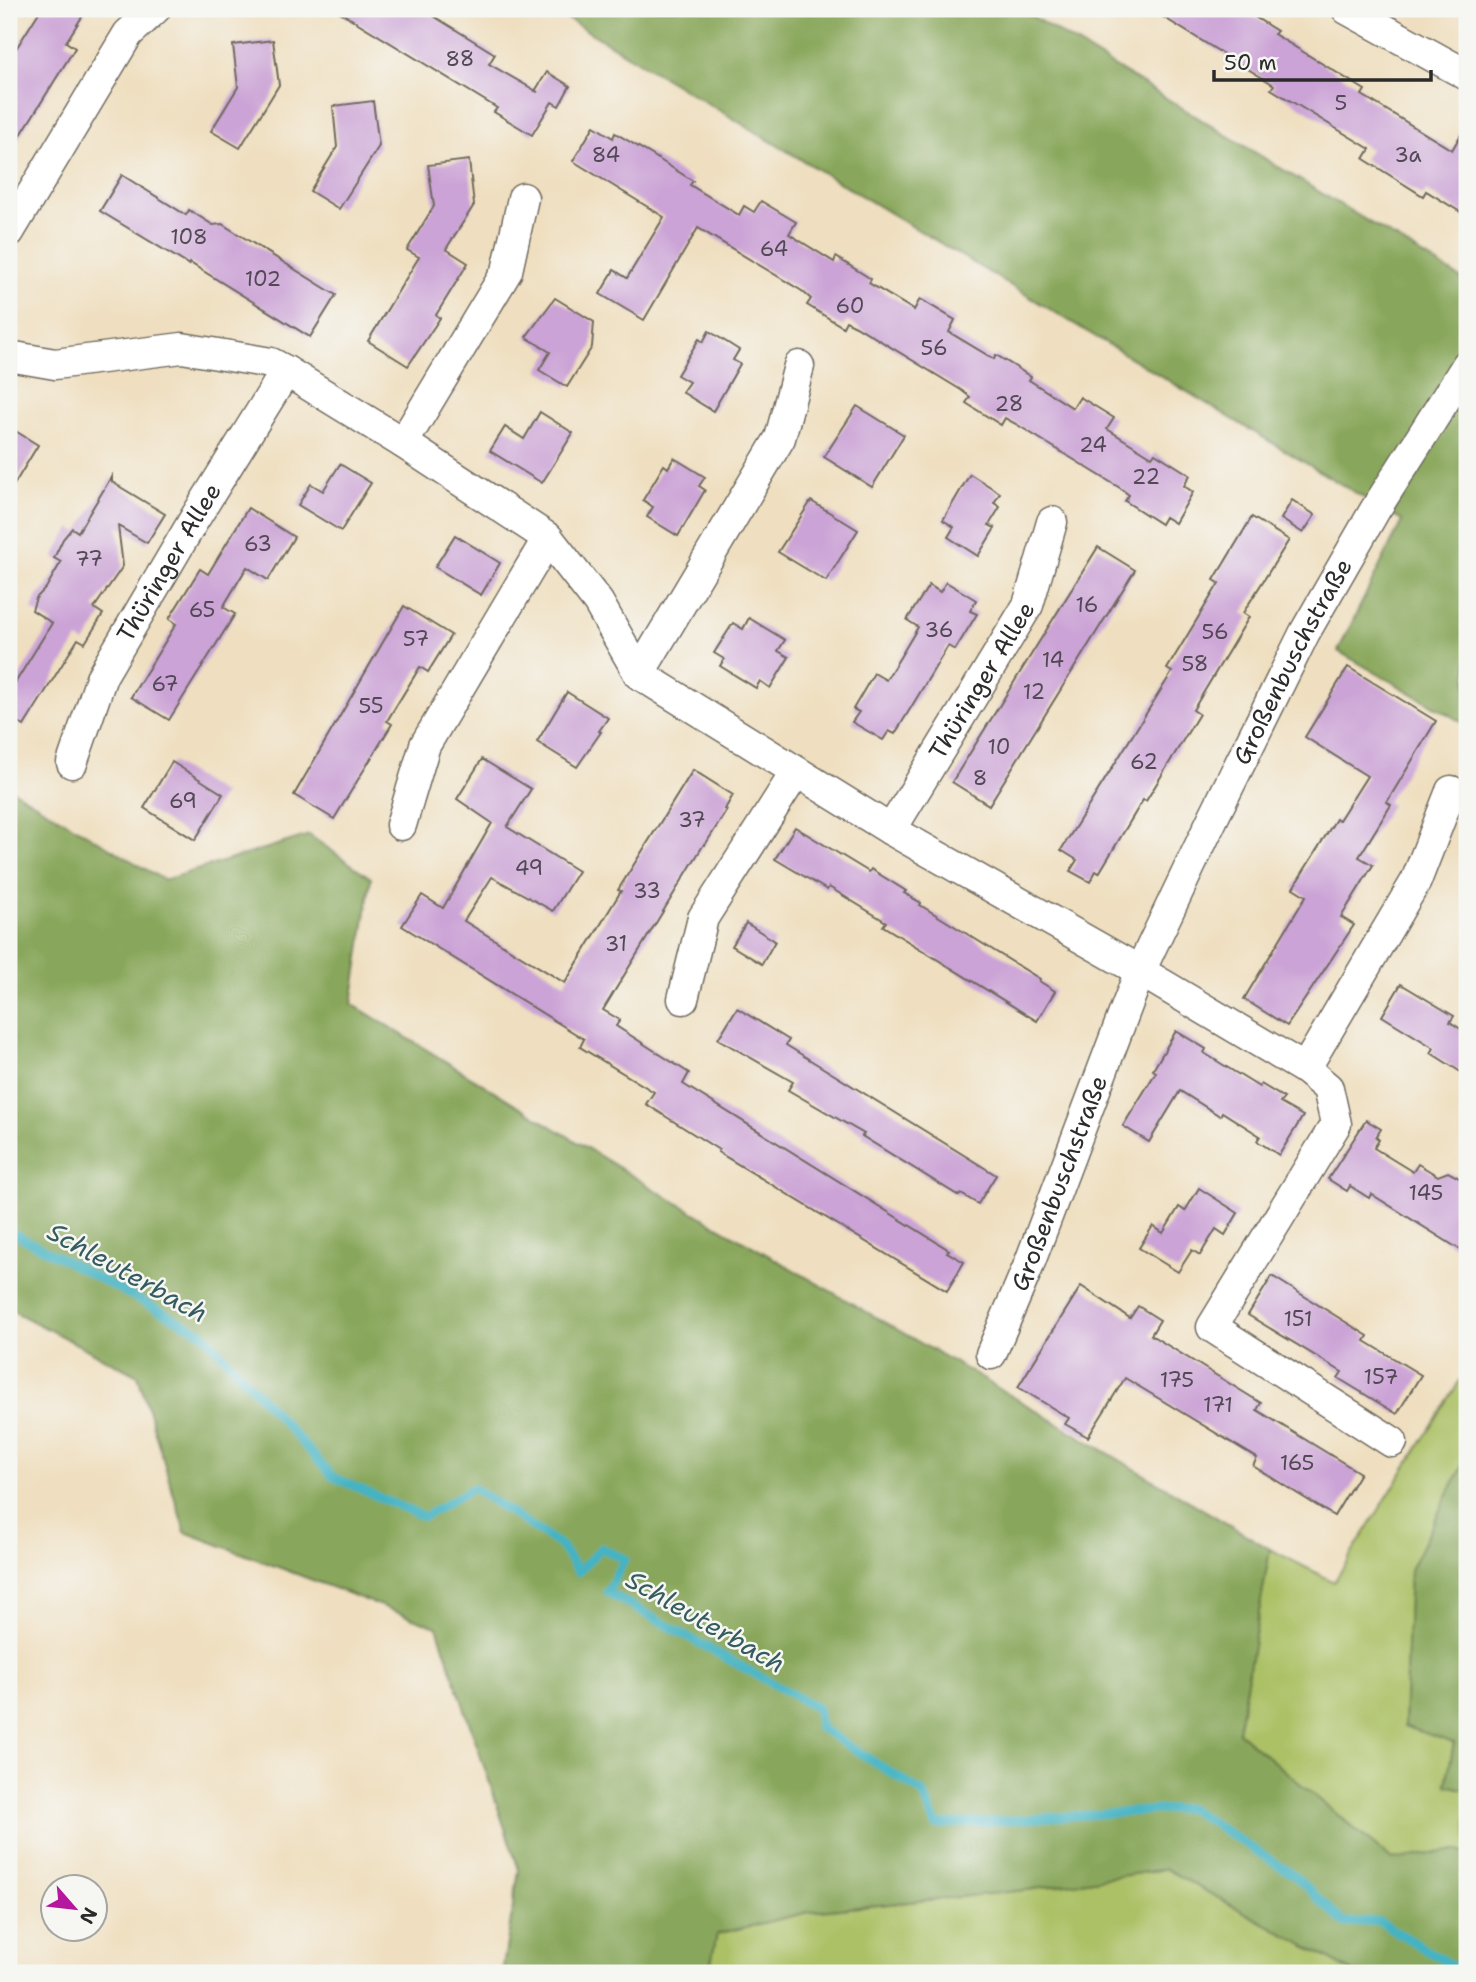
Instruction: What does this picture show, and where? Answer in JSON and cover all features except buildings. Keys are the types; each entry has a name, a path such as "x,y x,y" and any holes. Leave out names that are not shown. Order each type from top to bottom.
{"street":[{"path":"9,232 128,34 155,9"},
{"path":"1347,9 1467,75"},
{"path":"403,443 506,271 523,198"},
{"path":"9,356 55,364 182,348 271,363 286,371 403,443 548,538 598,602 639,674 891,830 1140,971 1305,1069 1328,1088 1336,1124 1212,1327 1392,1441"},
{"path":"639,674 780,438 799,366"},
{"name":"Großenbuschstraße","path":"991,1354 1028,1267 1140,971 1306,632 1375,510 1467,366"},
{"name":"Thüringer Allee","path":"72,763 102,676 286,371"},
{"name":"Thüringer Allee","path":"891,830 1028,605 1052,522"},
{"path":"401,825 425,745 548,538"},
{"path":"683,999 703,918 796,772"},
{"path":"1305,1069 1416,881 1451,791"}],"green space":[{"path":"551,9 1020,9 1467,282 1467,725 1338,651 1402,521"},
{"path":"9,788 164,880 309,835 371,878 352,1004 662,1194 1270,1549 1238,1732 1392,1860 1457,1850 1467,1855 1467,1973 1355,1973 1166,1869 1027,1890 809,1912 717,1934 709,1973 502,1973 519,1870 437,1627 185,1532 138,1376 9,1309"},
{"path":"1467,1369 1467,1456 1410,1570 1404,1725 1454,1743 1446,1784 1467,1790 1467,1855 1457,1850 1392,1860 1238,1732 1270,1549 1334,1582"},
{"path":"1467,1456 1467,1790 1446,1785 1454,1743 1404,1726 1410,1570"},
{"path":"1166,1869 1355,1973 709,1973 716,1934 809,1912 1027,1890"}],"waterway":[{"name":"Schleuterbach","path":"9,1231 204,1334 333,1477 424,1517 473,1488 560,1545 578,1572 601,1548 625,1559 607,1592 818,1709 819,1727 923,1793 936,1825 1189,1808 1294,1875 1344,1923 1379,1921 1464,1973"}]}
